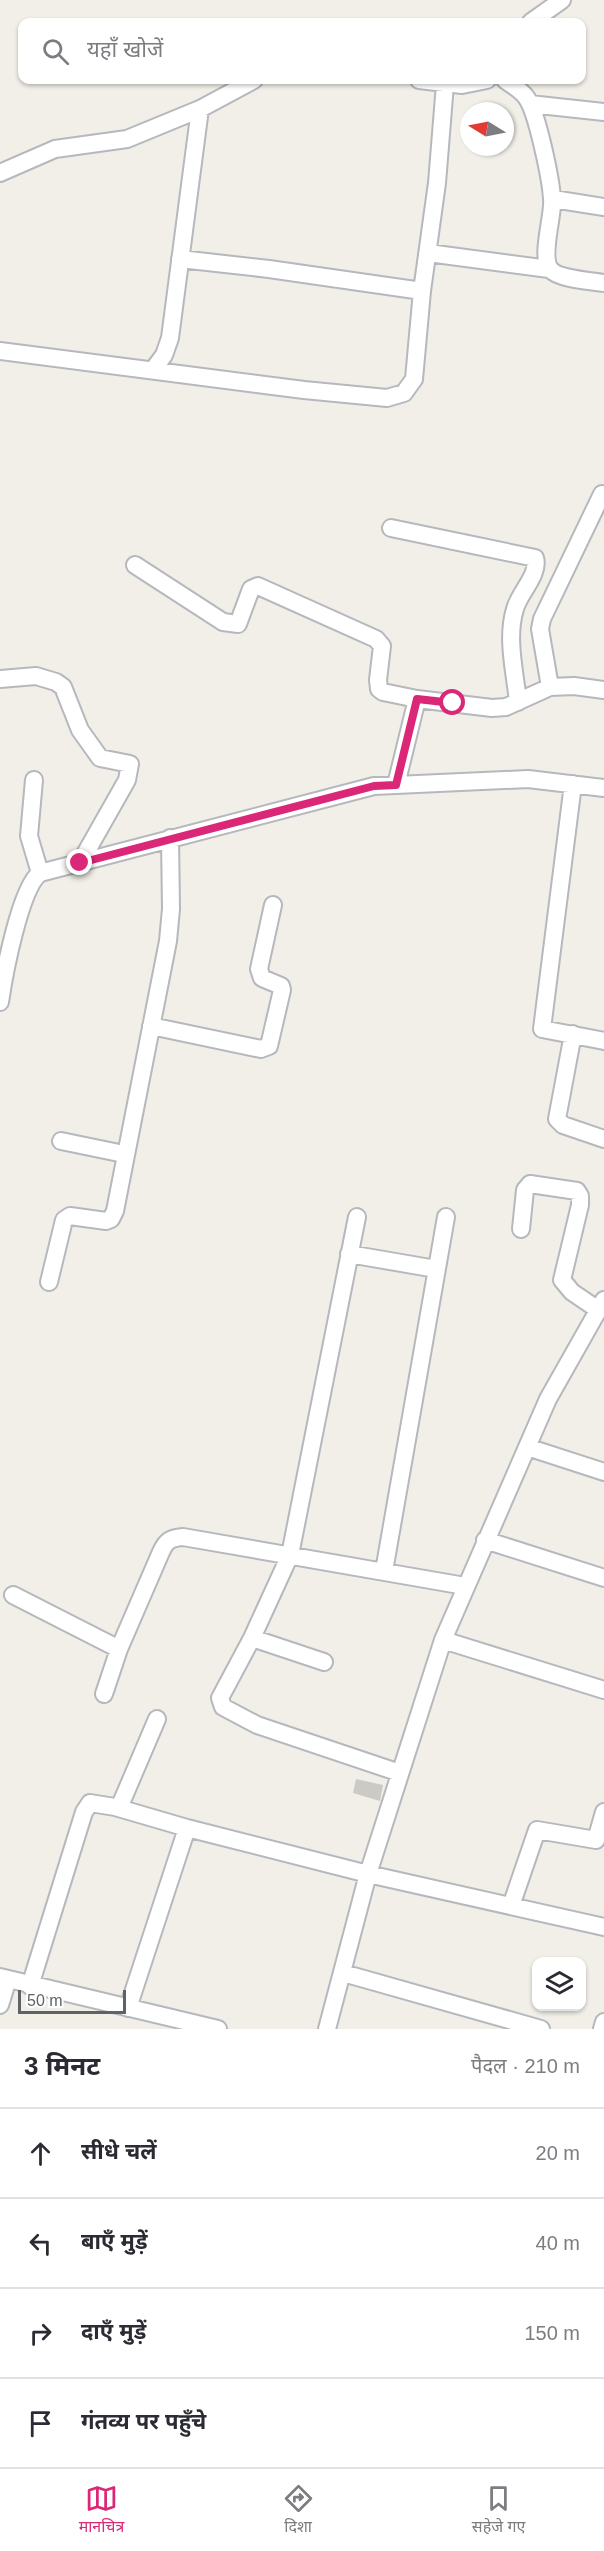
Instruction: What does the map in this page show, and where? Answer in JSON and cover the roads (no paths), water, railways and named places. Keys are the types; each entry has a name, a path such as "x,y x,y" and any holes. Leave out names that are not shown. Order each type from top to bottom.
{"street":[{"path":"537,18 562,0"},
{"path":"0,173 55,149 127,139 200,109 247,84"},
{"path":"0,351 304,390 387,398 404,393 414,379 422,291 437,183 445,84 467,84"},
{"path":"510,84 527,98 541,141 552,200 547,248 549,269"},
{"path":"530,104 604,112"},
{"path":"153,370 164,355 170,338 200,109"},
{"path":"552,200 604,207"},
{"path":"428,253 549,269 564,276 604,283"},
{"path":"180,259 422,291"},
{"path":"550,687 540,629 542,619 602,494"},
{"path":"391,528 535,558 535,568 515,607 512,628 518,702"},
{"path":"135,565 224,622 238,624 251,589 258,586 376,639 382,646 378,680 379,689 383,692 417,699 492,708 506,707 550,687 574,686 604,690"},
{"path":"0,679 36,676 56,682 63,687 81,730 100,758 130,764 127,780 80,863"},
{"path":"396,785 417,699"},
{"path":"34,780 29,836 40,873"},
{"path":"0,1002 3,964 31,883 40,873 374,786 528,780 604,788"},
{"path":"573,784 542,1029 604,1041"},
{"path":"48,1282 64,1220 70,1216 106,1221 111,1219 170,926 170,838"},
{"path":"151,1026 261,1049 269,1046 282,988 262,978 259,969 273,905"},
{"path":"573,1034 557,1119 563,1125 604,1139"},
{"path":"61,1141 124,1154"},
{"path":"327,2029 368,1874 443,1640 548,1399 601,1304 572,1292 562,1280 580,1205 580,1196 577,1191 530,1184 525,1190 521,1229"},
{"path":"357,1217 290,1555 252,1638 220,1698 223,1707 257,1725 400,1773"},
{"path":"384,1571 446,1217"},
{"path":"349,1254 436,1269"},
{"path":"527,1447 604,1472"},
{"path":"104,1694 119,1649 160,1552 166,1542 173,1538 183,1537 465,1586"},
{"path":"485,1540 604,1578"},
{"path":"13,1595 119,1649"},
{"path":"252,1638 324,1662"},
{"path":"443,1640 604,1690"},
{"path":"119,1808 158,1719"},
{"path":"30,1986 86,1806 98,1803 368,1874 604,1927"},
{"path":"511,1906 537,1830 597,1840 604,1812"},
{"path":"128,2008 187,1828"},
{"path":"343,1973 541,2029"},
{"path":"0,2005 4,1978 128,2008 188,2026 218,2029"},
{"path":"602,2029 604,2022"}]}
